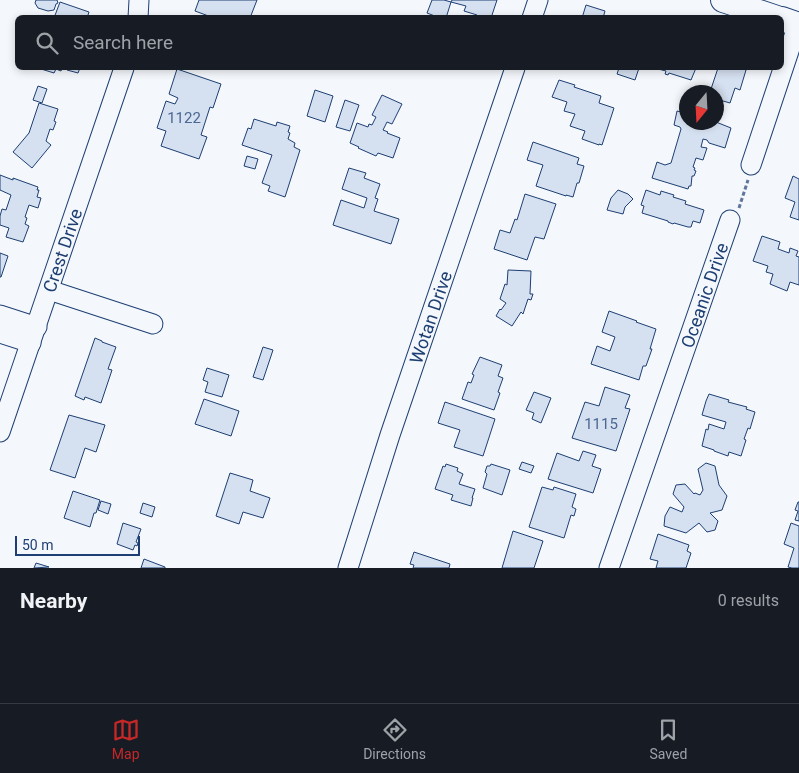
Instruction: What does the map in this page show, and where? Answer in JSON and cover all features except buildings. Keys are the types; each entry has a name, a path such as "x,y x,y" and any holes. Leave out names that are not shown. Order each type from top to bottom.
{"main road":[{"path":"723,0 777,15"}],"street":[{"path":"138,15 139,0"},
{"path":"533,15 538,0"},
{"name":"Crest Drive","path":"0,432 123,70"},
{"name":"Wotan Drive","path":"348,568 390,435 514,70"},
{"path":"751,165 772,70"},
{"name":"Oceanic Drive","path":"609,568 730,220"},
{"path":"48,290 153,324"},
{"path":"0,315 34,335"},
{"path":"0,333 34,335"}],"path":[{"name":"Oceanic Drive","path":"730,220 737,213 742,200 751,165"}]}
